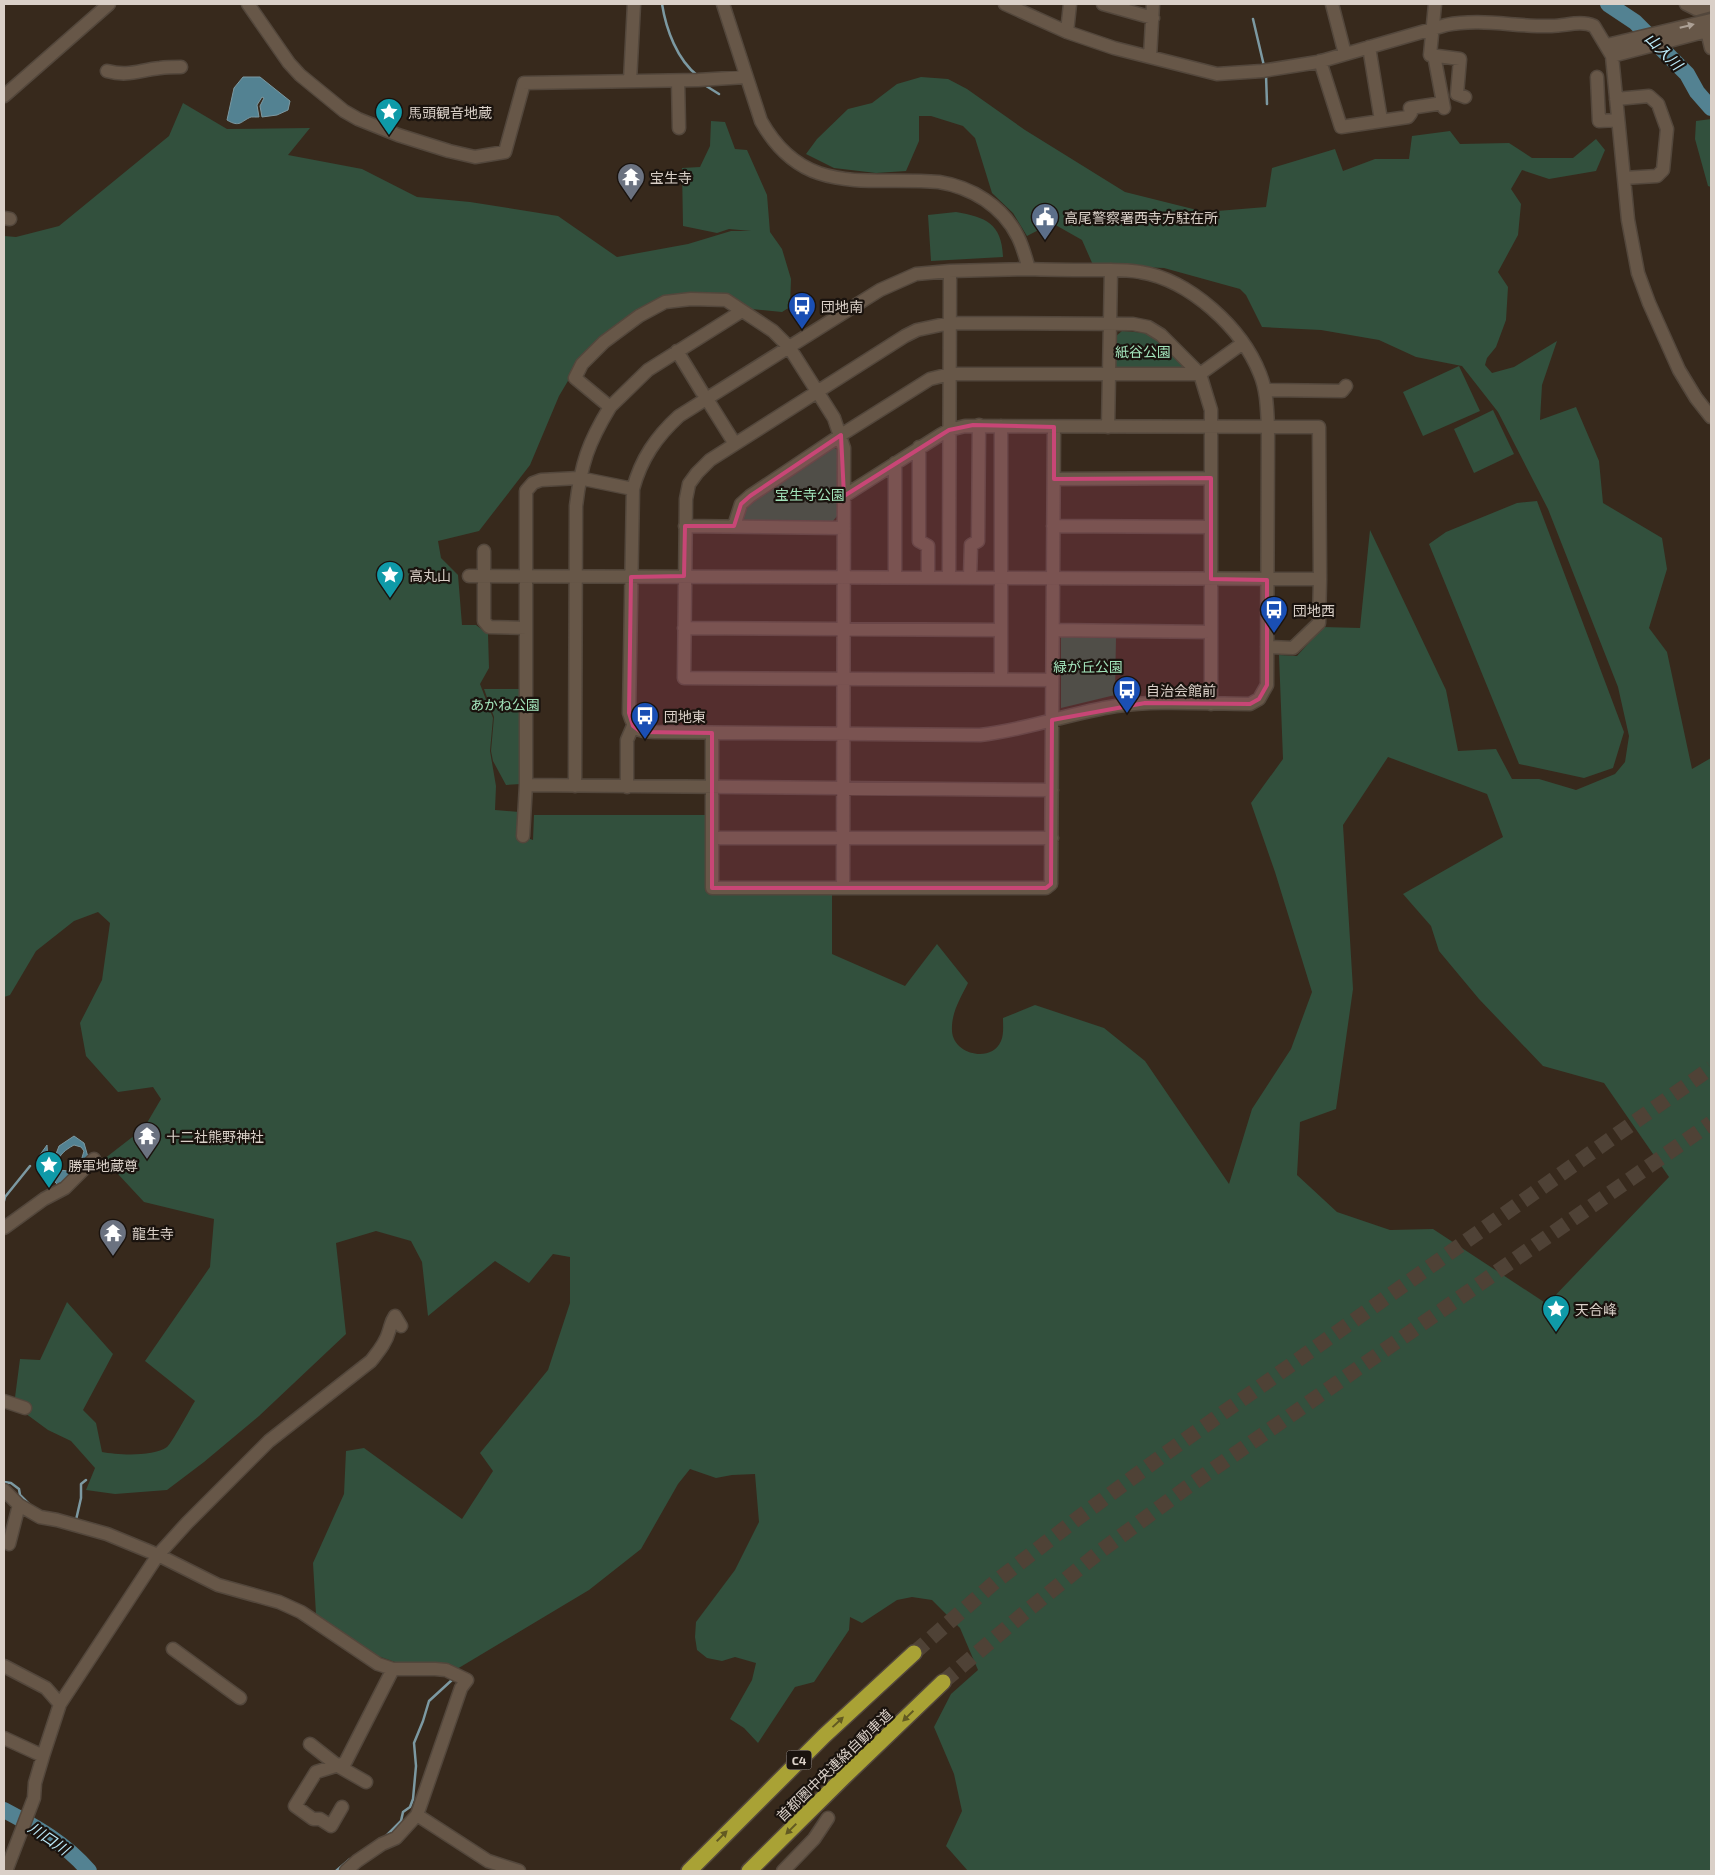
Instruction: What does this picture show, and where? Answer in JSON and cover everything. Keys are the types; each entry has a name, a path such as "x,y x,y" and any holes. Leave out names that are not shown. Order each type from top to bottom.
{"highway":[{"name":"首都圏中央連絡自動車道","path":"689,1871 824,1736 914,1653"},
{"name":"首都圏中央連絡自動車道","path":"749,1871 943,1682"}],"street":[{"path":"4,96 109,4"},
{"path":"248,4 289,63 306,80 344,111 358,119 422,144 475,157 505,152 524,83 701,80 746,77"},
{"path":"630,81 634,4"},
{"path":"723,4 761,121 770,138 797,163 815,173 834,178 854,181 949,183 970,191 989,202 1005,218 1018,236 1029,270"},
{"path":"1006,4 1023,7 1067,32 1114,48 1217,74 1262,71 1320,61 1462,22 1553,26 1583,23 1594,26 1610,51 1628,220 1638,273 1649,303 1679,370 1696,398 1711,417"},
{"path":"1067,32 1070,4"},
{"path":"1150,58 1153,4"},
{"path":"1332,4 1345,54"},
{"path":"1435,4 1430,55 1460,59 1457,94 1465,97"},
{"path":"1686,4 1696,9 1711,5"},
{"path":"1109,5 1153,18"},
{"path":"1610,51 1710,27 1711,48"},
{"path":"1369,47 1381,120"},
{"path":"1320,61 1340,126 1408,117 1411,113 1410,108 1444,105 1434,55"},
{"path":"107,71 120,75 160,68 181,67"},
{"path":"1597,77 1600,121 1618,120"},
{"path":"678,80 679,128"},
{"path":"1616,99 1649,96 1658,104 1667,129 1663,170 1658,176 1624,178"},
{"path":"1108,427 1111,270"},
{"path":"1111,270 1138,271 1161,277 1179,285 1210,308 1243,343 1260,375 1265,390 1268,427 1267,685 1258,700 1250,704 1144,703 1116,706 1017,729 980,735 641,732 633,726 629,713 632,489 647,452 660,434 679,416 880,290 916,274 950,271 1111,270"},
{"path":"949,577 950,271"},
{"path":"610,407 575,378 582,364 623,326 665,302 715,298 726,300 773,331 789,347 834,418 844,448 843,888"},
{"path":"575,786 576,506 579,478 587,449 610,407 648,370 742,311"},
{"path":"1052,680 684,678 685,526 686,499 689,484 710,460 917,330 950,323 1133,324 1148,327 1162,335 1200,374 1208,397 1212,426 1211,704"},
{"path":"734,526 741,504 750,496 841,435 930,379 950,374 1200,374 1243,343"},
{"path":"677,351 702,392"},
{"path":"1265,390 1342,392 1346,386"},
{"path":"710,404 735,444"},
{"path":"970,577 971,545 978,541 979,425"},
{"path":"844,496 949,430 979,425 1054,427 1319,427 1320,623 1292,648 1267,648"},
{"path":"1001,426 1001,679"},
{"path":"712,733 712,888 1046,888 1051,884 1054,427"},
{"path":"919,448 919,541 928,546 928,578"},
{"path":"895,463 895,578"},
{"path":"523,836 526,785 526,491 533,483 541,480 579,478 632,489"},
{"path":"1054,479 1211,478"},
{"path":"685,526 844,528"},
{"path":"1053,526 1211,527"},
{"path":"484,551 484,621 489,627 526,628"},
{"path":"469,576 1320,579"},
{"path":"684,628 1000,630"},
{"path":"1053,630 1211,632"},
{"path":"627,787 627,740 633,726"},
{"path":"526,785 1052,790"},
{"path":"712,838 1052,838"},
{"path":"4,1228 44,1199 65,1188 94,1159"},
{"path":"6,1871 30,1808 43,1756 60,1704 158,1555 187,1523 269,1441 371,1361 382,1347 389,1332 390,1322 395,1316 401,1326"},
{"path":"4,1401 25,1408"},
{"path":"4,1490 19,1505 40,1517 107,1534 158,1555 218,1585 279,1602 301,1612 378,1664 393,1669 441,1670 467,1680 461,1688 417,1815 396,1838 382,1844 357,1860 346,1871"},
{"path":"9,1544 19,1505"},
{"path":"173,1649 240,1698"},
{"path":"4,1666 46,1688 60,1704"},
{"path":"342,1807 331,1826 320,1819 313,1819 295,1806 316,1772 345,1763 393,1669"},
{"path":"4,1738 43,1756"},
{"path":"310,1744 338,1766 366,1782"},
{"path":"417,1815 488,1860 519,1871"},
{"path":"783,1871 814,1839 828,1818"}],"highlighted area":[{"path":"973,425 1054,427 1054,479 1211,478 1211,579 1267,580 1267,685 1259,699 1250,704 1145,703 1052,720 1051,884 1046,888 712,888 712,733 641,732 633,726 629,713 631,577 684,576 685,526 734,526 741,504 750,496 841,435 844,496 949,430"}],"green space":[{"path":"921,77 948,79 967,89 1025,130 1125,192 1205,212 1266,207 1272,168 1335,149 1343,171 1375,159 1409,159 1412,136 1450,131 1460,144 1509,143 1532,158 1573,158 1596,139 1605,150 1596,171 1549,179 1522,170 1511,189 1521,204 1518,235 1498,272 1508,287 1506,320 1496,347 1487,358 1485,365 1492,373 1514,367 1557,341 1542,385 1540,420 1576,407 1599,461 1603,503 1662,538 1667,569 1649,628 1667,652 1692,769 1711,758 1711,1871 968,1871 946,1846 962,1811 954,1774 934,1727 951,1694 978,1670 960,1628 932,1600 912,1597 897,1600 862,1623 850,1617 849,1630 814,1682 795,1687 758,1743 744,1728 730,1719 752,1680 756,1663 735,1657 722,1661 707,1658 697,1650 695,1637 696,1622 735,1570 759,1522 755,1474 716,1478 690,1469 678,1484 641,1549 589,1590 457,1669 421,1671 369,1653 316,1614 313,1563 344,1494 346,1451 364,1448 462,1519 493,1471 480,1453 548,1370 570,1303 570,1257 553,1254 529,1283 495,1261 428,1316 422,1262 411,1241 376,1231 336,1243 346,1334 259,1416 167,1490 115,1494 86,1490 95,1468 71,1441 48,1430 14,1405 20,1359 40,1360 67,1302 113,1354 83,1410 96,1423 102,1452 144,1454 167,1447 195,1401 145,1361 210,1267 214,1219 144,1202 104,1159 144,1128 161,1099 153,1087 118,1092 86,1056 80,1023 102,980 110,923 98,912 74,921 36,951 10,995 4,997 4,236 16,237 59,226 169,136 183,103 227,129 310,128 288,155 362,169 417,197 470,202 558,216 617,257 688,244 731,231 751,231 729,229 717,233 683,226 682,168 700,167 710,146 711,121 725,122 735,149 747,150 767,195 770,232 782,249 791,279 790,307 782,312 661,300 581,359 559,396 530,465 479,531 438,541 441,558 458,575 462,625 476,625 488,634 489,668 480,684 493,718 490,751 496,786 495,810 519,812 519,835 533,840 534,815 707,815 707,893 832,895 832,954 905,986 937,944 968,983 955,1012 952,1031 954,1039 959,1046 973,1053 981,1054 996,1048 1002,1039 1003,1018 1035,1005 1104,1028 1145,1061 1229,1184 1252,1109 1291,1049 1312,992 1275,872 1251,803 1283,759 1279,655 1297,656 1323,627 1360,628 1370,530 1446,690 1458,751 1496,749 1512,779 1539,779 1576,790 1615,774 1625,762 1629,736 1618,687 1548,509 1498,412 1462,366 1416,357 1379,340 1321,330 1262,327 1246,295 1240,289 1164,268 1093,265 1082,240 1052,223 1027,236 1013,213 992,193 975,138 963,126 931,116 919,116 919,141 906,171 876,173 834,168 806,154 817,139 848,109 872,103 897,84","holes":["1388,757 1487,794 1503,837 1403,894 1431,926 1439,951 1479,999 1543,1066 1604,1083 1669,1177 1547,1304 1433,1229 1390,1230 1337,1212 1297,1175 1300,1122 1336,1109 1353,989 1343,825"]},
{"path":"1711,119 1711,187 1708,186 1695,139 1696,121"},
{"path":"956,212 976,216 990,224 996,230 999,237 1003,257 931,261 928,215"},
{"name":"紙谷公園","path":"1122,331 1147,333 1153,336 1186,366 1182,370 1119,370 1114,365 1116,336"},
{"path":"1459,366 1480,411 1423,436 1403,392"},
{"path":"1493,410 1514,454 1474,473 1454,429"},
{"name":"宝生寺公園","path":"833,447 838,450 838,515 832,522 742,521 746,506"},
{"path":"1537,501 1624,732 1613,768 1584,778 1519,764 1429,544 1446,532 1517,503"},
{"name":"緑が丘公園","path":"1061,636 1116,637 1115,695 1061,708"},
{"name":"あかね公園","path":"484,689 520,689 521,784 506,785 493,761 491,751 494,717"}],"water":[{"path":"243,77 260,77 290,101 288,110 277,115 262,117 260,106 264,98 262,97 257,105 259,117 251,117 238,124 227,120 234,88"},
{"path":"74,1136 84,1143 88,1157 71,1176 58,1185 43,1170 37,1159 47,1145 48,1160 53,1162 59,1146","holes":["74,1145 81,1147 84,1151 81,1161 68,1171 60,1170 56,1164 63,1153"]}],"waterway":[{"path":"662,4 666,24 678,53 698,76"},
{"name":"山入川","path":"1608,4 1635,22 1687,74 1697,92 1711,108"},
{"path":"1253,19 1264,66"},
{"path":"1266,75 1267,104"},
{"path":"703,84 719,94"},
{"path":"4,1201 5,1197 30,1166"},
{"path":"76,1520 81,1498 81,1484 86,1480"},
{"path":"4,1482 11,1483 19,1489 20,1495 29,1504"},
{"path":"386,1836 401,1821 403,1812 410,1807 413,1799 416,1766 414,1743 429,1701 453,1679"},
{"name":"川口川","path":"4,1810 39,1829 60,1844 89,1871"},
{"path":"336,1871 350,1859"}],"tunnel":[{"path":"914,1653 995,1582 1162,1456 1711,1068"},
{"path":"943,1682 1102,1550 1186,1488 1711,1123"}],"place":[{"name":"馬頭観音地蔵","path":"389,136"},
{"name":"宝生寺","path":"631,201"},
{"name":"高尾警察署西寺方駐在所","path":"1045,241"},
{"name":"団地南","path":"802,330"},
{"name":"高丸山","path":"390,599"},
{"name":"団地西","path":"1274,634"},
{"name":"自治会館前","path":"1127,714"},
{"name":"団地東","path":"645,740"},
{"name":"十二社熊野神社","path":"147,1160"},
{"name":"勝軍地蔵尊","path":"49,1189"},
{"name":"龍生寺","path":"113,1257"},
{"name":"天合峰","path":"1556,1333"}]}
